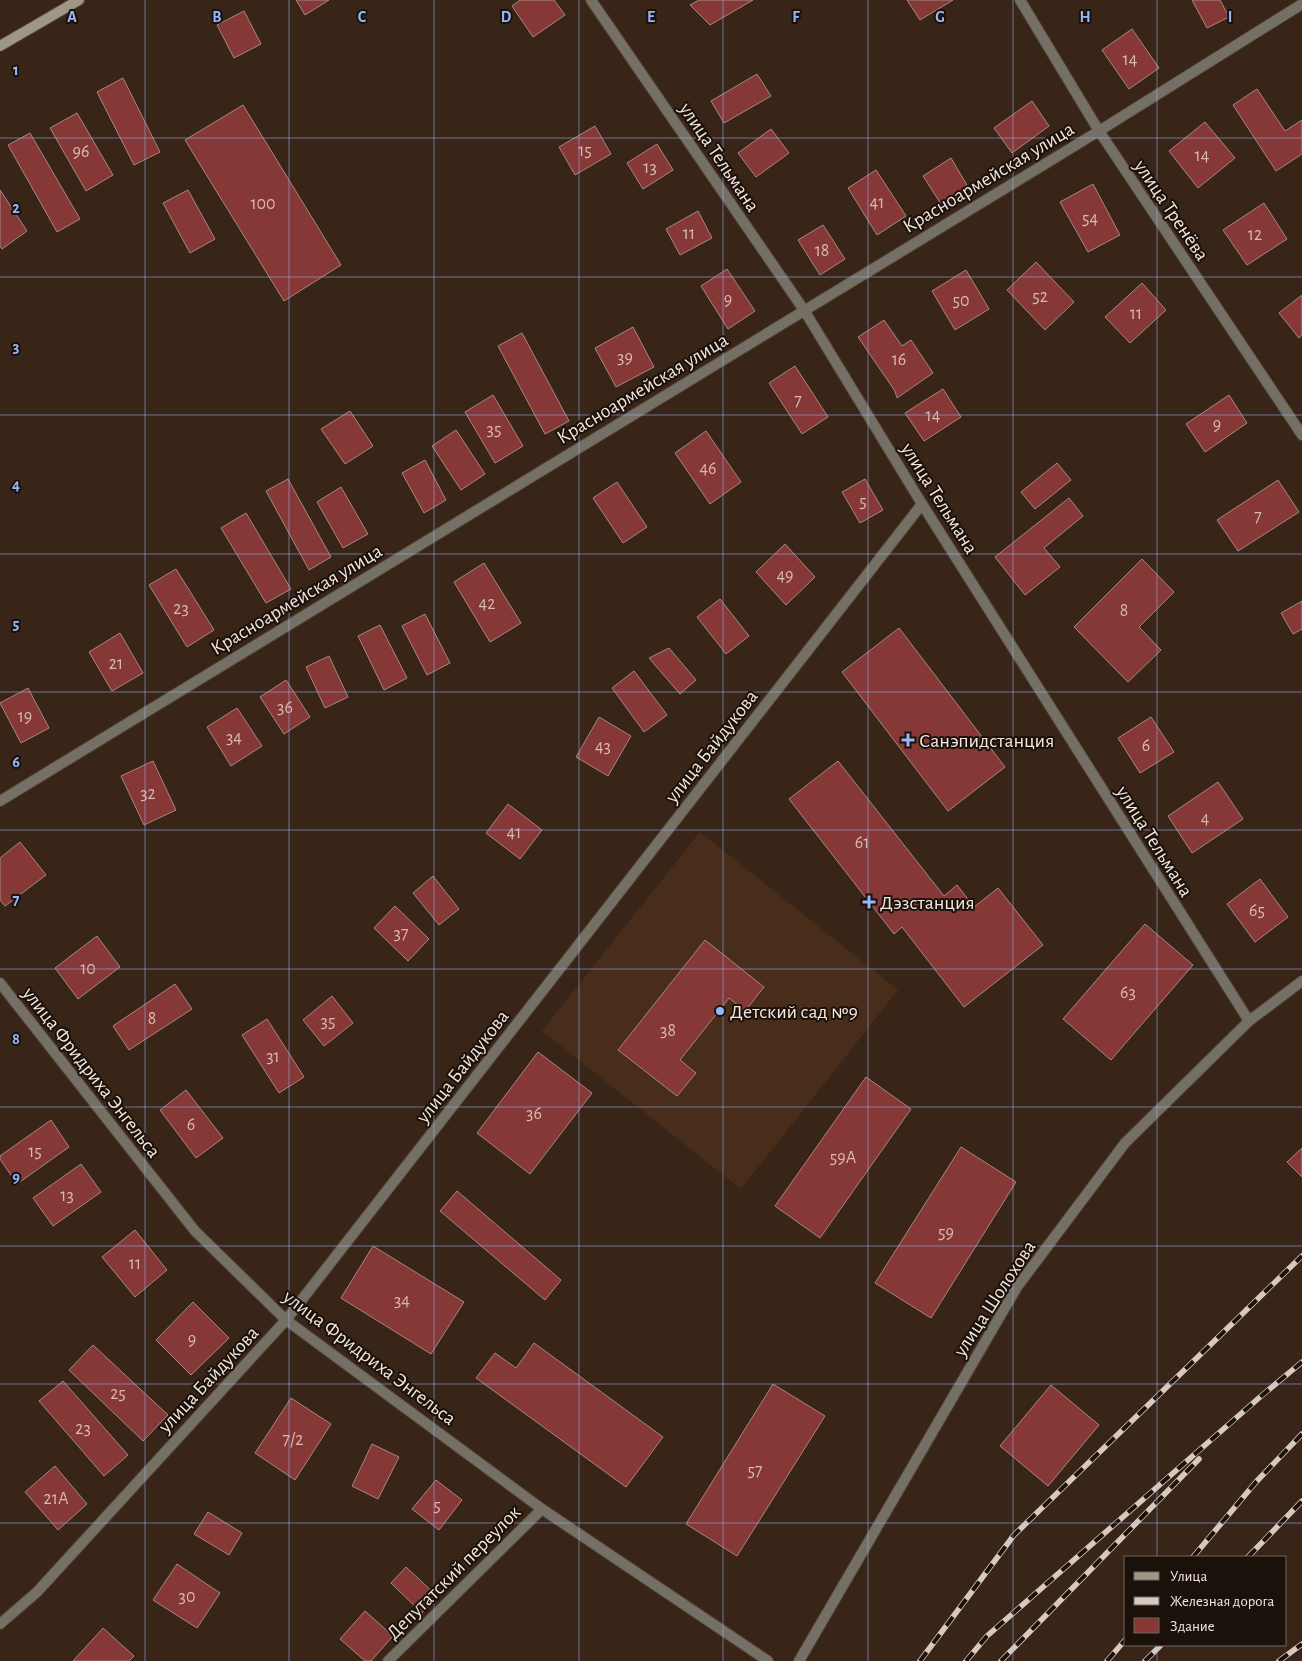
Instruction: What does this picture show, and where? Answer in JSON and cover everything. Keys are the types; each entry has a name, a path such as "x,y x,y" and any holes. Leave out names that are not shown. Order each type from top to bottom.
{"main road":[{"path":"0,46 79,0"}],"street":[{"name":"улица Тельмана","path":"591,0 804,310 922,504 1249,1021"},
{"name":"улица Тренёва","path":"1020,0 1099,131 1302,435"},
{"name":"Красноармейская улица","path":"0,800 1099,131 1302,4"},
{"name":"улица Байдукова","path":"0,1624 37,1592 286,1320 922,504"},
{"name":"улица Шолохова","path":"799,1661 1017,1287 1125,1143 1249,1021 1302,981"},
{"name":"улица Фридриха Энгельса","path":"0,983 195,1232 286,1320 542,1509 768,1661"},
{"name":"Депутатский переулок","path":"388,1661 542,1509"}],"shaded area":[{"name":"Детский сад №9","path":"700,832 898,990 741,1189 542,1031"}],"building":[{"path":"296,0 329,0 305,15"},
{"path":"520,0 554,0 565,15 533,37 512,6"},
{"path":"699,0 753,0 710,25 690,5"},
{"path":"907,0 953,0 920,20"},
{"path":"1192,0 1220,0 1229,17 1207,28"},
{"path":"244,11 261,44 234,58 217,25"},
{"path":"1132,29 1159,68 1129,89 1102,50"},
{"path":"757,74 771,96 724,123 711,101"},
{"path":"123,78 160,152 134,165 97,92"},
{"path":"1257,89 1285,131 1302,120 1302,154 1276,171 1233,105"},
{"path":"1032,101 1049,126 1012,153 994,128"},
{"path":"243,105 341,265 284,301 185,140"},
{"path":"77,113 113,175 86,191 50,128"},
{"path":"1205,122 1235,158 1198,188 1169,151"},
{"path":"595,126 611,154 575,175 559,147"},
{"path":"771,129 789,153 756,177 738,153"},
{"path":"30,133 80,219 57,232 8,145"},
{"path":"657,144 673,170 643,189 627,163"},
{"path":"951,158 968,187 941,204 923,176"},
{"path":"876,170 906,216 877,235 848,188"},
{"path":"1093,184 1120,235 1088,252 1060,202"},
{"path":"0,190 27,231 2,249 0,246"},
{"path":"188,190 215,239 190,253 163,203"},
{"path":"1264,203 1287,239 1247,265 1223,230"},
{"path":"698,211 712,238 680,255 666,229"},
{"path":"823,225 845,259 820,275 798,240"},
{"path":"1036,262 1074,302 1045,330 1007,290"},
{"path":"727,269 755,311 728,329 701,286"},
{"path":"966,270 989,309 955,330 932,291"},
{"path":"1142,283 1166,310 1130,343 1105,317"},
{"path":"1302,295 1302,335 1299,338 1279,313"},
{"path":"884,320 902,346 911,340 933,373 897,398 895,391 858,337"},
{"path":"633,327 654,367 616,387 595,348"},
{"path":"522,333 569,421 545,434 498,346"},
{"path":"795,366 828,417 802,434 769,383"},
{"path":"943,389 961,417 924,441 905,413"},
{"path":"493,395 523,446 495,463 465,412"},
{"path":"1229,395 1247,423 1205,452 1186,424"},
{"path":"350,411 373,446 345,464 321,429"},
{"path":"456,430 485,474 461,490 432,446"},
{"path":"706,431 741,482 710,504 675,453"},
{"path":"425,460 446,500 424,513 402,473"},
{"path":"1057,463 1071,480 1035,509 1021,492"},
{"path":"288,479 331,557 309,570 266,491"},
{"path":"865,479 883,510 860,523 842,492"},
{"path":"1278,480 1299,512 1238,551 1217,520"},
{"path":"617,482 647,527 623,543 593,498"},
{"path":"341,487 368,534 343,548 317,502"},
{"path":"1069,498 1083,516 1044,548 1060,567 1025,595 995,557"},
{"path":"246,513 291,589 266,603 221,528"},
{"path":"785,544 815,577 786,605 756,572"},
{"path":"1142,559 1174,592 1139,627 1161,650 1128,682 1074,627"},
{"path":"484,563 521,623 490,642 454,582"},
{"path":"176,569 214,630 187,647 149,585"},
{"path":"720,599 749,636 726,654 697,617"},
{"path":"1302,601 1302,629 1293,634 1281,613"},
{"path":"425,614 450,663 427,675 402,626"},
{"path":"380,625 407,678 384,690 358,636"},
{"path":"899,628 1005,767 948,811 842,672"},
{"path":"120,633 143,673 112,691 89,652"},
{"path":"669,648 696,680 680,694 649,658"},
{"path":"329,656 348,697 325,708 306,667"},
{"path":"634,671 667,715 644,732 612,688"},
{"path":"286,680 310,717 284,734 260,697"},
{"path":"28,688 49,728 21,743 0,703"},
{"path":"237,708 262,746 231,766 207,727"},
{"path":"599,717 631,736 608,776 576,757"},
{"path":"1151,717 1174,752 1140,773 1118,738"},
{"path":"153,761 176,810 144,825 121,776"},
{"path":"838,761 944,896 957,885 974,907 998,888 1043,945 964,1007 902,927 894,934 789,799"},
{"path":"1218,782 1243,819 1192,853 1168,816"},
{"path":"508,804 542,830 520,859 486,833"},
{"path":"20,842 46,875 5,906 0,900 0,858"},
{"path":"433,876 459,909 439,925 413,893"},
{"path":"1260,879 1288,917 1255,942 1227,904"},
{"path":"395,906 429,939 408,961 374,928"},
{"path":"1145,924 1193,965 1111,1060 1063,1019"},
{"path":"97,936 120,967 78,999 55,968"},
{"path":"705,940 764,987 745,1011 729,998 680,1060 696,1073 677,1096 618,1050"},
{"path":"175,984 192,1009 129,1050 113,1026"},
{"path":"332,996 353,1023 324,1046 303,1020"},
{"path":"267,1019 304,1077 279,1093 242,1035"},
{"path":"538,1052 592,1093 530,1174 477,1133"},
{"path":"866,1077 911,1109 820,1238 775,1206"},
{"path":"186,1090 223,1138 196,1158 160,1110"},
{"path":"51,1120 69,1147 17,1184 0,1159 0,1156"},
{"path":"961,1147 1016,1182 931,1318 875,1283"},
{"path":"1302,1148 1302,1177 1287,1162"},
{"path":"81,1164 101,1192 53,1226 33,1198"},
{"path":"457,1191 561,1280 545,1300 440,1211"},
{"path":"135,1230 167,1270 135,1297 102,1257"},
{"path":"373,1246 464,1302 431,1354 341,1298"},
{"path":"193,1302 229,1338 191,1375 156,1340"},
{"path":"534,1343 663,1437 626,1487 476,1378 495,1353 516,1368"},
{"path":"93,1345 168,1415 143,1441 69,1370"},
{"path":"63,1381 128,1455 104,1476 39,1401"},
{"path":"773,1384 825,1416 737,1556 686,1524"},
{"path":"1051,1385 1099,1425 1048,1486 1000,1446"},
{"path":"291,1398 331,1424 295,1480 255,1453"},
{"path":"372,1444 399,1457 378,1499 352,1486"},
{"path":"55,1466 87,1504 58,1530 25,1492"},
{"path":"436,1480 462,1500 439,1530 412,1509"},
{"path":"208,1512 242,1533 229,1555 194,1534"},
{"path":"177,1564 220,1593 197,1628 153,1600"},
{"path":"406,1567 438,1597 422,1613 391,1583"},
{"path":"365,1611 393,1636 371,1661 365,1661 340,1639"},
{"path":"103,1628 134,1656 129,1661 73,1661"}],"railway":[{"path":"920,1661 1014,1535 1302,1256"},
{"path":"966,1661 987,1636 1302,1362"},
{"path":"1194,1556 1256,1482 1302,1434"},
{"path":"1001,1661 1199,1459"},
{"path":"1249,1556 1302,1501"},
{"path":"1107,1661 1124,1641"},
{"path":"1279,1661 1302,1644"},
{"path":"1145,1661 1160,1646"}],"place":[{"name":"Санэпидстанция","path":"908,740"},
{"name":"Дэзстанция","path":"869,902"},
{"name":"Детский сад №9","path":"720,1011"}]}
